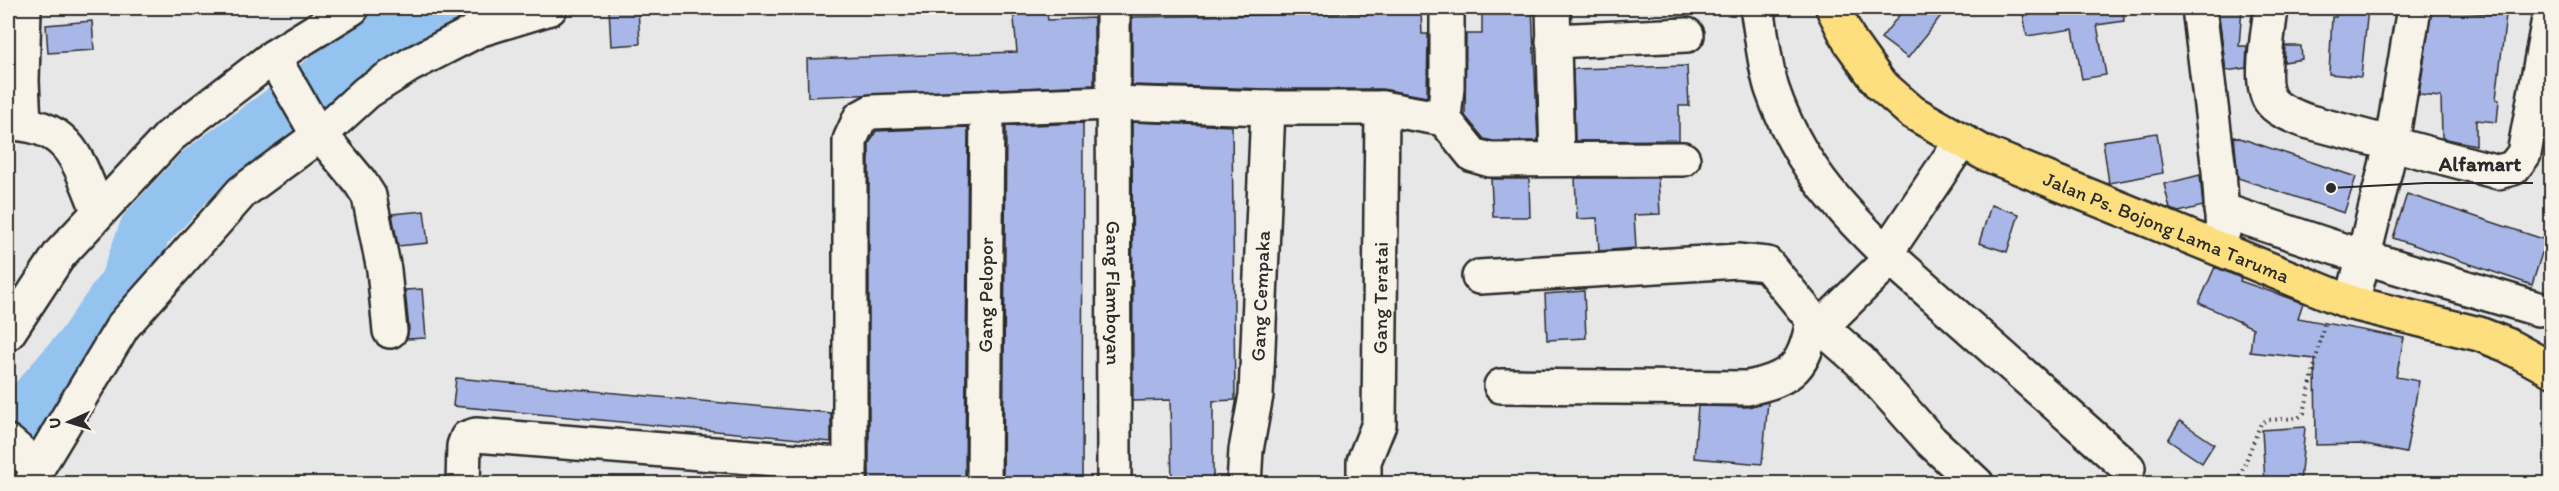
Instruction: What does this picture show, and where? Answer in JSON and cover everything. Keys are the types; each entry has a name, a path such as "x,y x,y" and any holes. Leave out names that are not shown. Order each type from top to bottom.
{"main road":[{"name":"Jalan Ps. Bojong Lama Taruma","path":"1833,8 1850,42 1880,84 1912,112 1984,153 2341,298 2479,334 2507,345 2552,370"}],"street":[{"path":"24,8 22,81 16,123 49,130 65,143 75,156 98,210"},
{"path":"8,333 60,254 98,210 170,136 279,67 350,8"},
{"path":"26,463 123,326 242,192 316,128 410,65 478,30 550,8"},
{"name":"Gang Flamboyan","path":"1113,8 1114,483"},
{"path":"1447,8 1444,119 1473,155 1490,160 1683,159"},
{"path":"1553,8 1557,159"},
{"path":"1757,8 1772,88 1789,131 1811,171 1860,228 2128,468"},
{"path":"2199,8 2222,210 2224,250"},
{"path":"2271,8 2264,82 2270,101 2278,108 2306,121 2498,172 2513,168 2524,154 2551,8"},
{"path":"2341,298 2364,257 2392,142 2414,8"},
{"path":"1553,41 1687,34"},
{"path":"279,67 316,128 369,196 384,270 390,331"},
{"path":"463,483 464,446 467,438 476,435 850,474 850,140 860,118 871,112 1112,103 1268,108 1382,108 1444,119"},
{"name":"Gang Pelopor","path":"984,483 987,107"},
{"name":"Gang Cempaka","path":"1244,483 1246,450 1256,394 1268,108"},
{"name":"Gang Teratai","path":"1364,483 1364,461 1379,424 1382,108"},
{"path":"1501,386 1747,388 1772,383 1786,376 1808,347 1817,324 1889,255 1962,140"},
{"path":"2222,210 2364,257 2538,309"},
{"path":"1479,277 1751,261 1767,264 1817,324 1860,361 1931,441 1977,483"}],"path":[{"path":"2240,476 2261,423 2268,420 2298,418 2304,413 2341,298"}],"building":[{"path":"609,8 638,8 640,44 611,46"},
{"path":"1013,8 1046,8 1048,20 1094,18 1094,85 808,97 807,59 1017,52"},
{"path":"1482,8 1532,8 1538,141 1484,139 1465,116 1466,34 1482,34"},
{"path":"1905,8 1947,8 1908,58 1881,38"},
{"path":"2022,8 2123,8 2124,21 2097,25 2106,75 2082,79 2073,29 2027,36"},
{"path":"2218,8 2242,8 2239,46 2247,46 2246,68 2226,71"},
{"path":"2337,8 2368,8 2361,77 2329,74 2332,17 2336,17"},
{"path":"2432,8 2457,8 2456,11 2506,15 2496,99 2499,100 2497,122 2476,120 2476,145 2442,138 2441,97 2419,95"},
{"path":"1421,12 1422,34 1428,34 1427,97 1382,89 1268,89 1132,85 1132,17"},
{"path":"92,21 94,50 48,53 46,25"},
{"path":"2285,46 2301,46 2302,59 2284,62"},
{"path":"1687,66 1689,106 1679,106 1679,140 1575,141 1573,69"},
{"path":"1132,122 1232,126 1235,400 1213,401 1213,483 1172,483 1170,400 1133,401"},
{"path":"1083,123 1082,483 1003,483 1006,126"},
{"path":"968,127 965,483 869,483 869,144 876,131"},
{"path":"2157,133 2163,173 2109,183 2103,141"},
{"path":"2234,136 2356,177 2344,213 2238,178"},
{"path":"2200,175 2203,206 2179,212 2170,209 2164,184"},
{"path":"1575,178 1658,178 1660,214 1634,215 1636,248 1599,251 1597,218 1577,219"},
{"path":"1491,179 1529,179 1530,217 1493,217"},
{"path":"2407,194 2546,240 2532,285 2393,238"},
{"path":"1991,205 2019,214 2007,252 1979,243"},
{"path":"424,211 428,243 398,246 392,214"},
{"path":"2215,267 2241,278 2240,281 2303,303 2298,318 2404,338 2396,377 2419,381 2406,453 2360,444 2316,445 2315,359 2250,352 2253,328 2199,303"},
{"path":"422,289 426,338 407,339 409,329 405,290"},
{"path":"1584,291 1586,338 1547,340 1545,294"},
{"path":"456,378 831,413 831,442 453,406"},
{"path":"1768,402 1762,464 1694,458 1698,406 1747,407"},
{"path":"2180,421 2214,444 2202,463 2168,440"},
{"path":"2305,427 2300,483 2265,483 2262,430"}],"waterway":[{"path":"8,440 39,395 80,348 125,284 145,230 199,172 376,41 445,8"}],"place":[{"name":"Alfamart","path":"2331,188"}]}
